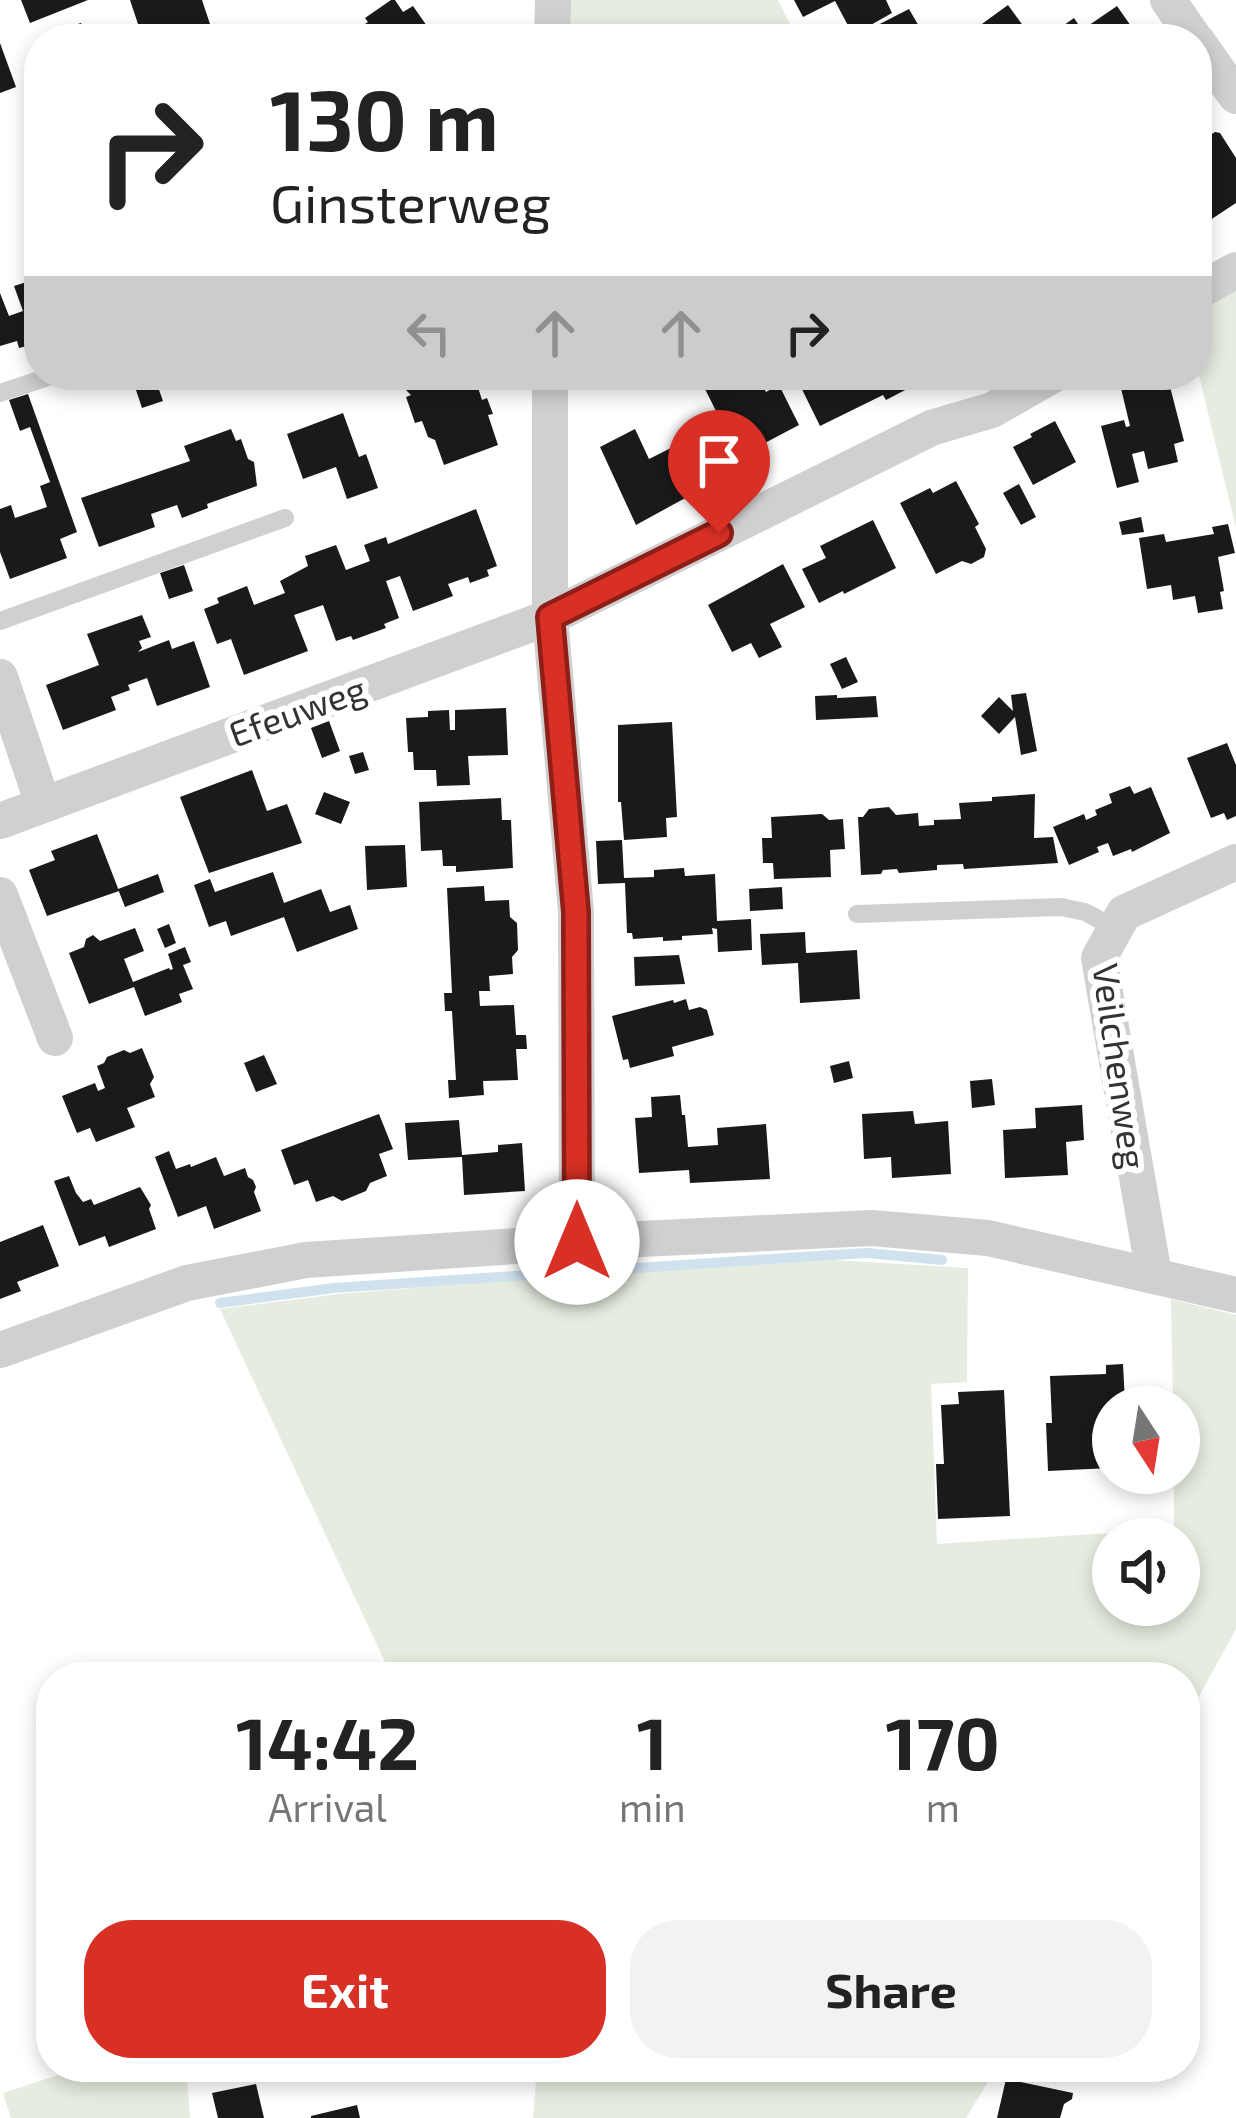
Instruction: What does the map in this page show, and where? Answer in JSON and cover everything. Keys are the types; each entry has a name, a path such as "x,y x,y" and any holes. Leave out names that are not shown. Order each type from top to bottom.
{"street":[{"path":"1212,62 1236,96"},
{"path":"550,390 550,617 576,912 577,1242"},
{"name":"Efeuweg","path":"0,820 550,617 931,428 992,410 1027,390"},
{"path":"0,677 43,804"},
{"name":"Veilchenweg","path":"1154,1275 1099,958 1124,913 1236,862"},
{"path":"0,895 55,1038"},
{"path":"0,1350 188,1283 306,1260 872,1228 988,1238 1236,1295"}],"lane":[{"path":"0,621 285,518"},
{"path":"856,914 1061,907 1085,912 1115,928"}],"shaded area":[{"path":"569,0 778,0 790,24 568,24"},
{"path":"1236,286 1236,528 1203,390 1212,390 1212,301"},
{"path":"834,1260 968,1268 967,1382 931,1384 937,1544 1092,1534 1092,1626 1200,1626 1200,1518 1174,1518 1174,1494 1200,1494 1200,1386 1173,1386 1171,1299 1236,1315 1236,1629 1200,1695 1200,1662 385,1662 220,1309 526,1279"},
{"path":"37,2082 187,2082 190,2118 11,2118 3,2093"},
{"path":"536,2082 988,2082 966,2118 533,2118"}],"building":[{"path":"21,0 88,0 30,23"},
{"path":"130,0 202,0 210,24 138,24"},
{"path":"395,0 403,12 413,6 426,24 365,24 365,18"},
{"path":"794,0 886,0 892,13 872,24 847,24 835,1 803,17"},
{"path":"1008,5 1022,24 982,24"},
{"path":"1117,6 1130,24 1091,24"},
{"path":"909,9 918,24 880,24"},
{"path":"0,43 16,87 0,93"},
{"path":"1220,133 1236,158 1236,203 1212,219 1212,134"},
{"path":"24,283 24,347 19,348 17,341 0,346 0,293 9,316 23,311 14,286"},
{"path":"136,390 159,390 163,401 142,408"},
{"path":"406,390 479,390 493,414 488,415 498,445 444,465 422,421 415,423 406,397 411,395"},
{"path":"706,390 782,390 799,425 746,453 751,462 636,525 600,447 635,429 649,459 685,441 690,450 719,436 719,417"},
{"path":"802,390 905,390 886,400 883,395 820,426"},
{"path":"1121,390 1171,390 1184,441 1174,444 1178,462 1148,469 1144,451 1132,454 1139,482 1117,488 1101,426 1124,420 1130,426"},
{"path":"28,394 77,532 60,539 67,558 10,579 0,552 0,509 11,505 15,518 47,507 40,486 50,482 30,427 20,431 9,400"},
{"path":"343,413 359,457 366,454 378,488 347,499 336,467 303,479 287,434"},
{"path":"1055,421 1076,462 1033,485 1013,447"},
{"path":"231,429 254,462 257,486 182,518 177,505 151,514 155,527 99,547 81,498 190,461 184,446"},
{"path":"956,481 979,524 975,527 986,549 984,557 971,564 962,561 936,574 900,503"},
{"path":"1019,484 1036,517 1021,525 1003,493"},
{"path":"476,509 497,566 487,570 489,576 470,583 468,577 448,584 453,596 413,611 400,576 386,581 399,618 353,640 351,636 336,641 323,605 294,615 308,651 244,675 231,639 217,644 204,609 219,603 217,598 247,586 254,605 285,593 280,581 308,566 305,556 336,545 346,570 370,561 364,545 386,537 388,544"},
{"path":"1141,517 1144,532 1122,535 1119,522"},
{"path":"873,520 896,568 819,603 802,569 826,558 820,546"},
{"path":"1228,524 1235,553 1218,557 1223,609 1198,613 1195,596 1173,600 1171,585 1147,589 1139,538 1164,534 1166,542 1214,534 1212,527"},
{"path":"783,564 805,607 770,624 782,647 759,658 751,643 732,652 708,605"},
{"path":"184,565 193,591 169,599 160,573"},
{"path":"142,615 151,637 139,641 142,648 138,652 169,640 172,649 194,641 210,687 157,706 147,678 111,697 116,710 63,730 46,685 99,665 87,634"},
{"path":"846,657 858,682 842,689 830,664"},
{"path":"1026,693 1037,751 1021,755 1015,717 999,734 981,716 999,697 1013,711 1011,695"},
{"path":"815,696 876,696 878,717 816,720"},
{"path":"506,708 508,755 468,756 470,785 437,786 436,770 414,770 406,718 449,710 450,730 455,730 455,710"},
{"path":"329,721 340,751 322,758 311,728"},
{"path":"672,722 677,817 666,818 667,837 624,840 618,802 618,725"},
{"path":"1227,743 1236,765 1236,816 1227,820 1224,813 1211,818 1187,758"},
{"path":"363,752 369,770 355,774 349,756"},
{"path":"252,770 267,811 287,804 302,843 209,873 180,797"},
{"path":"1130,786 1134,794 1151,787 1170,833 1113,856 1108,843 1069,865 1053,827 1084,814 1086,820 1097,815 1095,810 1112,803 1109,794"},
{"path":"324,792 350,802 341,824 315,814"},
{"path":"1035,794 1034,838 1053,837 1058,863 964,869 963,864 937,865 937,870 899,873 897,869 861,875 858,817 869,809 889,807 896,815 918,813 919,826 934,825 934,820 961,819 959,803"},
{"path":"501,798 502,820 511,820 513,868 456,872 456,866 443,866 442,850 421,851 419,802"},
{"path":"822,814 829,820 843,819 845,849 830,850 831,877 774,879 773,863 763,863 762,838 772,838 771,817"},
{"path":"97,834 119,891 47,916 29,870 55,860 51,851"},
{"path":"622,840 624,878 654,877 654,870 684,868 685,876 715,874 717,921 751,919 752,950 718,952 717,929 712,928 713,934 682,936 682,940 633,939 627,933 625,883 598,884 596,841"},
{"path":"405,845 407,887 367,890 365,846"},
{"path":"273,872 284,903 321,889 330,912 350,905 358,929 297,952 284,917 231,936 226,921 209,927 194,885 210,879 215,892"},
{"path":"158,874 164,892 125,907 118,889"},
{"path":"484,886 485,901 509,900 510,917 517,923 518,950 512,957 513,974 489,976 490,991 479,991 480,1006 514,1005 516,1035 526,1035 527,1049 516,1049 518,1080 483,1081 484,1095 449,1098 448,1080 456,1080 452,1011 445,1011 444,993 452,993 447,888"},
{"path":"782,887 783,909 750,911 749,889"},
{"path":"169,924 176,943 165,948 157,929"},
{"path":"135,928 144,951 124,959 133,982 173,969 168,954 185,947 191,962 183,965 193,989 179,994 182,1002 145,1016 134,987 89,1004 69,953 84,947 93,935 100,941"},
{"path":"805,932 806,953 857,950 860,999 800,1003 798,963 762,965 760,934"},
{"path":"679,955 685,984 635,986 634,957"},
{"path":"686,999 689,1010 707,1010 714,1035 672,1047 674,1056 630,1068 628,1059 623,1060 612,1016"},
{"path":"142,1048 154,1077 150,1084 155,1097 127,1108 135,1127 96,1142 90,1128 77,1133 62,1096 95,1083 98,1091 105,1088 97,1066 124,1050 130,1053"},
{"path":"264,1055 277,1084 256,1092 244,1063"},
{"path":"849,1061 853,1078 834,1083 830,1066"},
{"path":"992,1079 995,1105 972,1108 970,1081"},
{"path":"680,1095 688,1147 718,1145 717,1128 766,1124 770,1179 690,1183 689,1170 639,1173 635,1118 652,1117 651,1097"},
{"path":"1082,1105 1084,1140 1066,1142 1068,1175 1005,1178 1003,1130 1036,1128 1035,1108"},
{"path":"913,1111 915,1124 948,1121 951,1174 892,1178 891,1157 864,1159 862,1114"},
{"path":"379,1114 393,1149 379,1154 387,1176 342,1201 333,1196 316,1202 308,1180 294,1185 281,1150"},
{"path":"459,1120 462,1155 498,1152 498,1145 522,1143 525,1191 464,1195 462,1157 408,1160 405,1123"},
{"path":"169,1151 176,1169 216,1157 224,1176 245,1168 256,1187 261,1211 214,1229 206,1206 178,1217 155,1157"},
{"path":"69,1176 83,1202 91,1199 94,1205 140,1187 151,1205 156,1229 109,1247 105,1236 79,1246 54,1181"},
{"path":"43,1225 59,1266 17,1282 21,1291 0,1299 0,1242"},
{"path":"1123,1364 1124,1386 1092,1386 1092,1469 1048,1471 1050,1376 1106,1374 1106,1365"},
{"path":"1004,1390 1010,1516 938,1519 936,1464 944,1464 941,1405 959,1404 958,1392"},
{"path":"1005,2082 1073,2093 1060,2118 997,2118"},
{"path":"256,2084 264,2118 218,2118 212,2093"},
{"path":"357,2105 360,2118 311,2118 311,2116"}],"waterway":[{"path":"220,1303 334,1288 833,1255 942,1260"}],"route":[{"path":"577,1242 576,912 550,617 719,533"}]}
